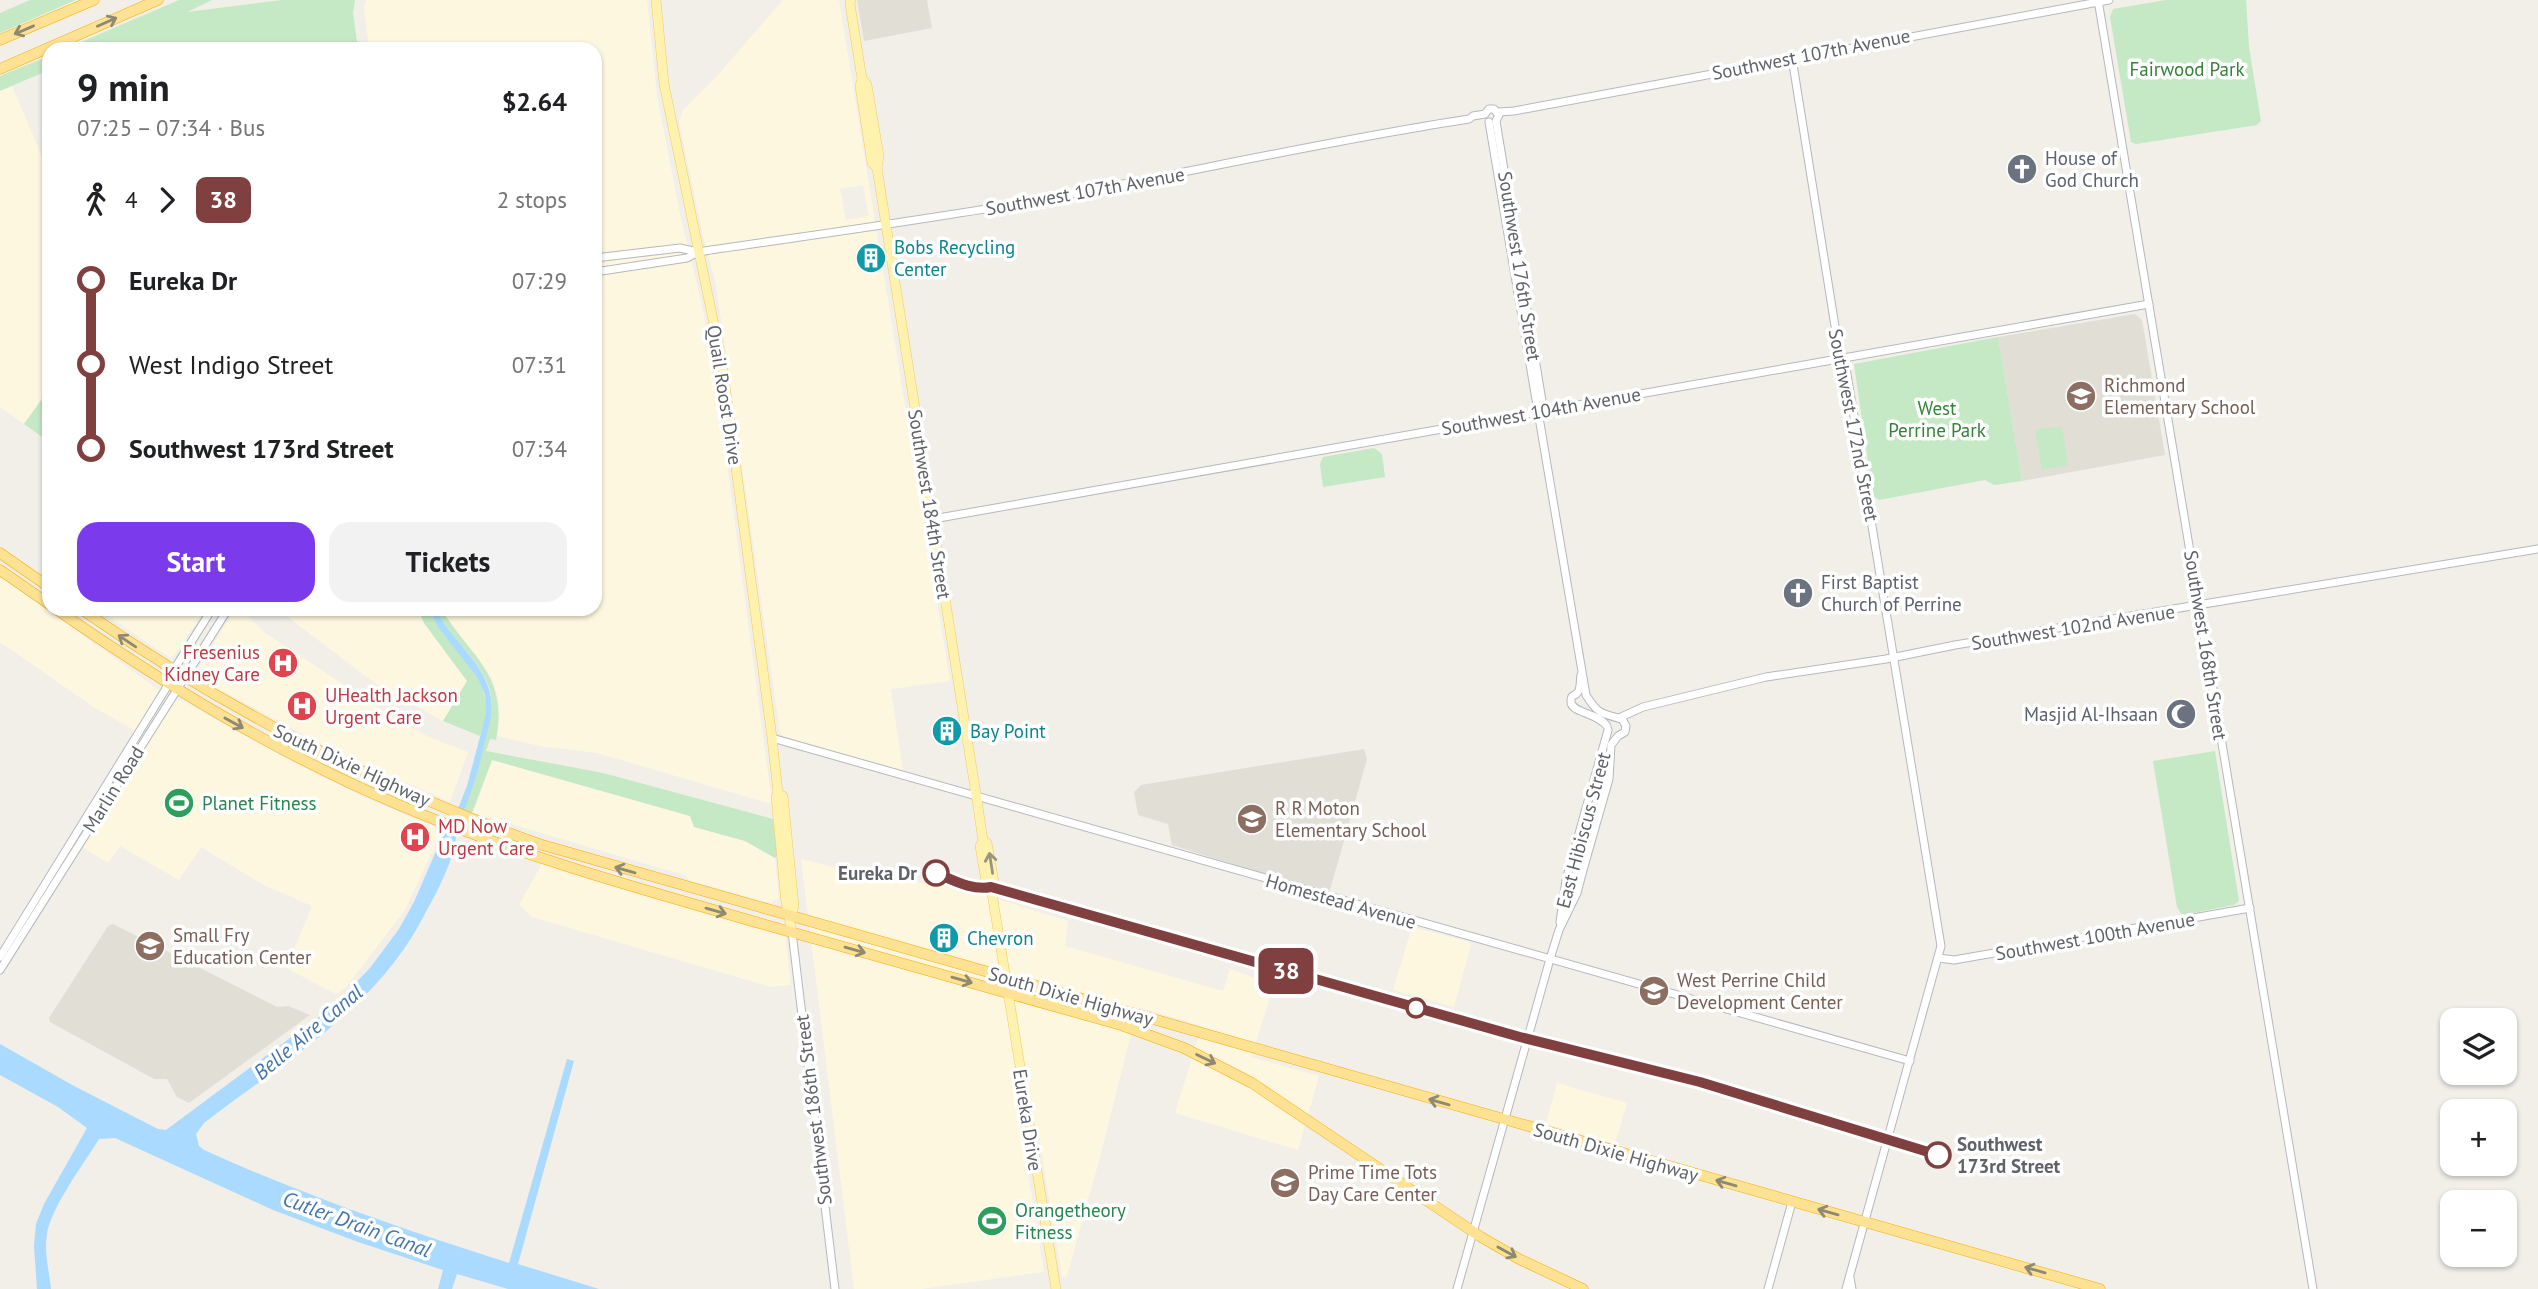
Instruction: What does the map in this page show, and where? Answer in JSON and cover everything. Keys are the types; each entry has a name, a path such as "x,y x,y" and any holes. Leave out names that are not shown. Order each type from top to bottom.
{"highway":[{"path":"0,40 94,0"},
{"path":"62,42 158,0"},
{"path":"0,69 42,51"},
{"path":"0,553 42,582"},
{"path":"13,580 22,568"},
{"path":"0,570 42,599"},
{"name":"South Dixie Highway","path":"67,616 172,686 231,721 398,805 534,857 1143,1032 1208,1059 1272,1094 1473,1232 1519,1259 1583,1289"},
{"name":"South Dixie Highway","path":"91,616 179,674 324,755 451,811 539,844 2100,1289"},
{"path":"318,767 324,755"},
{"path":"651,892 674,884"},
{"path":"667,897 670,892 690,888"},
{"path":"918,967 921,954"},
{"path":"1143,1032 1147,1018"}],"main road":[{"name":"Quail Roost Drive","path":"656,0 664,84 722,363 778,793 783,796 794,906 791,917 792,932"},
{"name":"Southwest 184th Street","path":"849,2 880,161 877,168 984,841 980,846 986,881 991,887 1007,993"},
{"name":"Eureka Drive","path":"1007,993 1056,1289"}],"street":[{"name":"Southwest 107th Avenue","path":"602,257 680,248 698,252 887,226 1038,200 1340,141 1469,119 1473,116 1492,118 1514,111 2109,0"},
{"name":"Southwest 168th Street","path":"2098,1 2314,1289"},
{"name":"Southwest 172nd Street","path":"1792,58 1839,351 1846,368 1895,657 1941,946 1846,1289"},
{"name":"Southwest 176th Street","path":"1492,118 1542,401 1540,411 1587,695"},
{"name":"Southwest 107th Avenue","path":"602,271 687,258 698,252"},
{"path":"620,255 621,268"},
{"name":"Southwest 104th Avenue","path":"933,519 2149,304"},
{"name":"Southwest 102nd Avenue","path":"1618,718 1650,706 1766,677 2538,549"},
{"name":"Marlin Road","path":"0,970 172,686 210,616"},
{"path":"218,616 221,620"},
{"name":"Marlin Road","path":"179,674 224,616"},
{"name":"Southwest 176th Street","path":"1577,693 1582,671"},
{"name":"Marlin Road","path":"0,957 172,686"},
{"path":"1577,693 1587,695 1590,703 1602,714 1624,721 1625,732 1618,736 1612,735 1598,717 1575,710 1571,706 1572,696 1577,693"},
{"path":"1581,712 1587,709 1590,703"},
{"name":"Southwest 102nd Avenue","path":"1626,726 1631,719 1650,706"},
{"path":"1608,728 1610,720 1618,718"},
{"name":"East Hibiscus Street","path":"1559,930 1566,880 1608,728"},
{"name":"East Hibiscus Street","path":"1505,1120 1559,930 1577,892 1609,779 1610,750 1618,736"},
{"name":"Homestead Avenue","path":"772,738 1910,1061"},
{"name":"Southwest 100th Avenue","path":"1939,958 1954,960 2250,908"},
{"name":"Southwest 186th Street","path":"792,932 835,1289"},
{"path":"1457,1289 1505,1120"},
{"path":"1768,1289 1792,1202"},
{"path":"1850,1278 1852,1289"}],"shaded area":[{"path":"366,0 647,0 657,96 681,219 702,305 717,389 772,804 597,753 540,746 497,736 499,702 492,679 446,616 602,616 602,42 368,42 364,8"},
{"path":"783,0 839,0 950,681 891,689 903,772 783,736 780,732 716,285 679,122 683,110 717,76","holes":["863,185 869,216 846,220 840,189"]},
{"path":"857,0 927,0 932,28 864,41"},
{"path":"12,86 42,157 42,437 0,407 0,91"},
{"name":"Richmond Elementary School","path":"2135,314 2142,320 2165,455 2022,481 1998,337"},
{"path":"0,576 42,606 42,616 56,616 159,690 136,731 95,708 0,642"},
{"path":"108,616 200,616 175,655 170,658"},
{"path":"231,616 248,616 264,632 400,722 468,752 450,802 338,753 198,678 197,671"},
{"path":"286,616 421,616 467,681 443,721 376,684"},
{"path":"173,700 183,701 283,757 368,799 435,827 440,835 405,910 346,987 336,994 286,968 312,906 264,885 201,847 179,880 120,846 108,863 81,846"},
{"name":"R R Moton Elementary School","path":"1364,749 1367,759 1330,890 1308,888 1172,845 1168,824 1138,815 1134,792 1141,785"},
{"path":"492,760 690,816 694,827 745,841 775,858 779,898 771,903 691,881 684,875 473,813"},
{"path":"801,859 873,877 963,888 1068,921 1065,946 1223,991 1230,969 1274,985 1251,1057 1319,1076 1298,1150 1175,1113 1202,1026 1138,1007 1067,1276 1062,1277 1039,1138 1023,1141 1044,1272 921,1289 854,1289"},
{"path":"543,862 785,933 791,985 771,987 532,917 519,905"},
{"path":"113,924 277,1007 288,1006 310,1015 189,1103 177,1097 167,1079 154,1079 50,1022 49,1018 108,926"},
{"path":"1412,927 1469,942 1471,945 1454,1007 1393,990"},
{"path":"1557,1083 1627,1103 1615,1144 1546,1124"}],"green space":[{"path":"30,0 76,0 0,33 0,13"},
{"path":"179,0 212,0 187,12 282,0 355,0 353,13 357,42 81,42"},
{"name":"Fairwood Park","path":"2166,0 2246,0 2249,47 2261,121 2257,125 2136,144 2131,142 2110,17 2113,9"},
{"path":"42,59 42,73 0,91 0,76"},
{"name":"West Perrine Park","path":"1998,337 2022,481 1994,485 1985,480 1879,500 1873,496 1854,364"},
{"path":"42,399 42,437 24,424"},
{"path":"2062,426 2068,465 2042,470 2035,430"},
{"path":"1374,448 1382,454 1385,477 1323,487 1320,464 1323,457"},
{"path":"421,616 433,616 481,685 486,715 480,736 443,721 467,681"},
{"path":"440,616 446,616 485,668 492,682 497,698 496,740 490,739 486,751 603,773 773,819 777,856 775,858 745,841 694,827 690,816 492,760 472,813 464,810 489,725 491,697 478,666"},
{"path":"2215,751 2239,901 2234,905 2182,915 2177,907 2153,761"}],"water":[{"path":"432,616 440,616 480,670 490,693 492,708 479,768 457,828 455,845 445,875 400,955 377,983 323,1034 204,1123 196,1134 199,1146 204,1150 241,1166 393,1225 509,1263 567,1059 574,1061 518,1264 599,1289 508,1289 457,1274 452,1289 438,1289 443,1270 273,1210 115,1138 99,1139 54,1212 46,1241 51,1289 37,1289 34,1246 36,1224 44,1204 87,1128 58,1107 0,1075 0,1044 74,1086 158,1129 166,1130 332,1007 370,968 399,929 440,842 454,819 467,786 486,714 485,695 477,677"}],"bus line":[{"name":"38","path":"936,873 971,887 991,887 1520,1037 1700,1082 1938,1155"}],"place":[{"name":"House of God Church","path":"2022,169"},
{"name":"Bobs Recycling Center","path":"871,258"},
{"name":"Richmond Elementary School","path":"2081,396"},
{"name":"First Baptist Church of Perrine","path":"1798,593"},
{"name":"Fresenius Kidney Care","path":"283,663"},
{"name":"UHealth Jackson Urgent Care","path":"302,706"},
{"name":"Masjid Al-Ihsaan","path":"2181,714"},
{"name":"Bay Point","path":"947,731"},
{"name":"Planet Fitness","path":"179,803"},
{"name":"R R Moton Elementary School","path":"1252,819"},
{"name":"MD Now Urgent Care","path":"415,837"},
{"name":"Eureka Dr","path":"936,873"},
{"name":"Chevron","path":"944,938"},
{"name":"Small Fry Education Center","path":"150,946"},
{"name":"West Perrine Child Development Center","path":"1654,991"},
{"name":"Southwest 173rd Street","path":"1938,1155"},
{"name":"Prime Time Tots Day Care Center","path":"1285,1183"},
{"name":"Orangetheory Fitness","path":"992,1221"}],"water label":[{"name":"Belle Aire Canal","path":"308,1032"},
{"name":"Cutler Drain Canal","path":"357,1224"}]}
